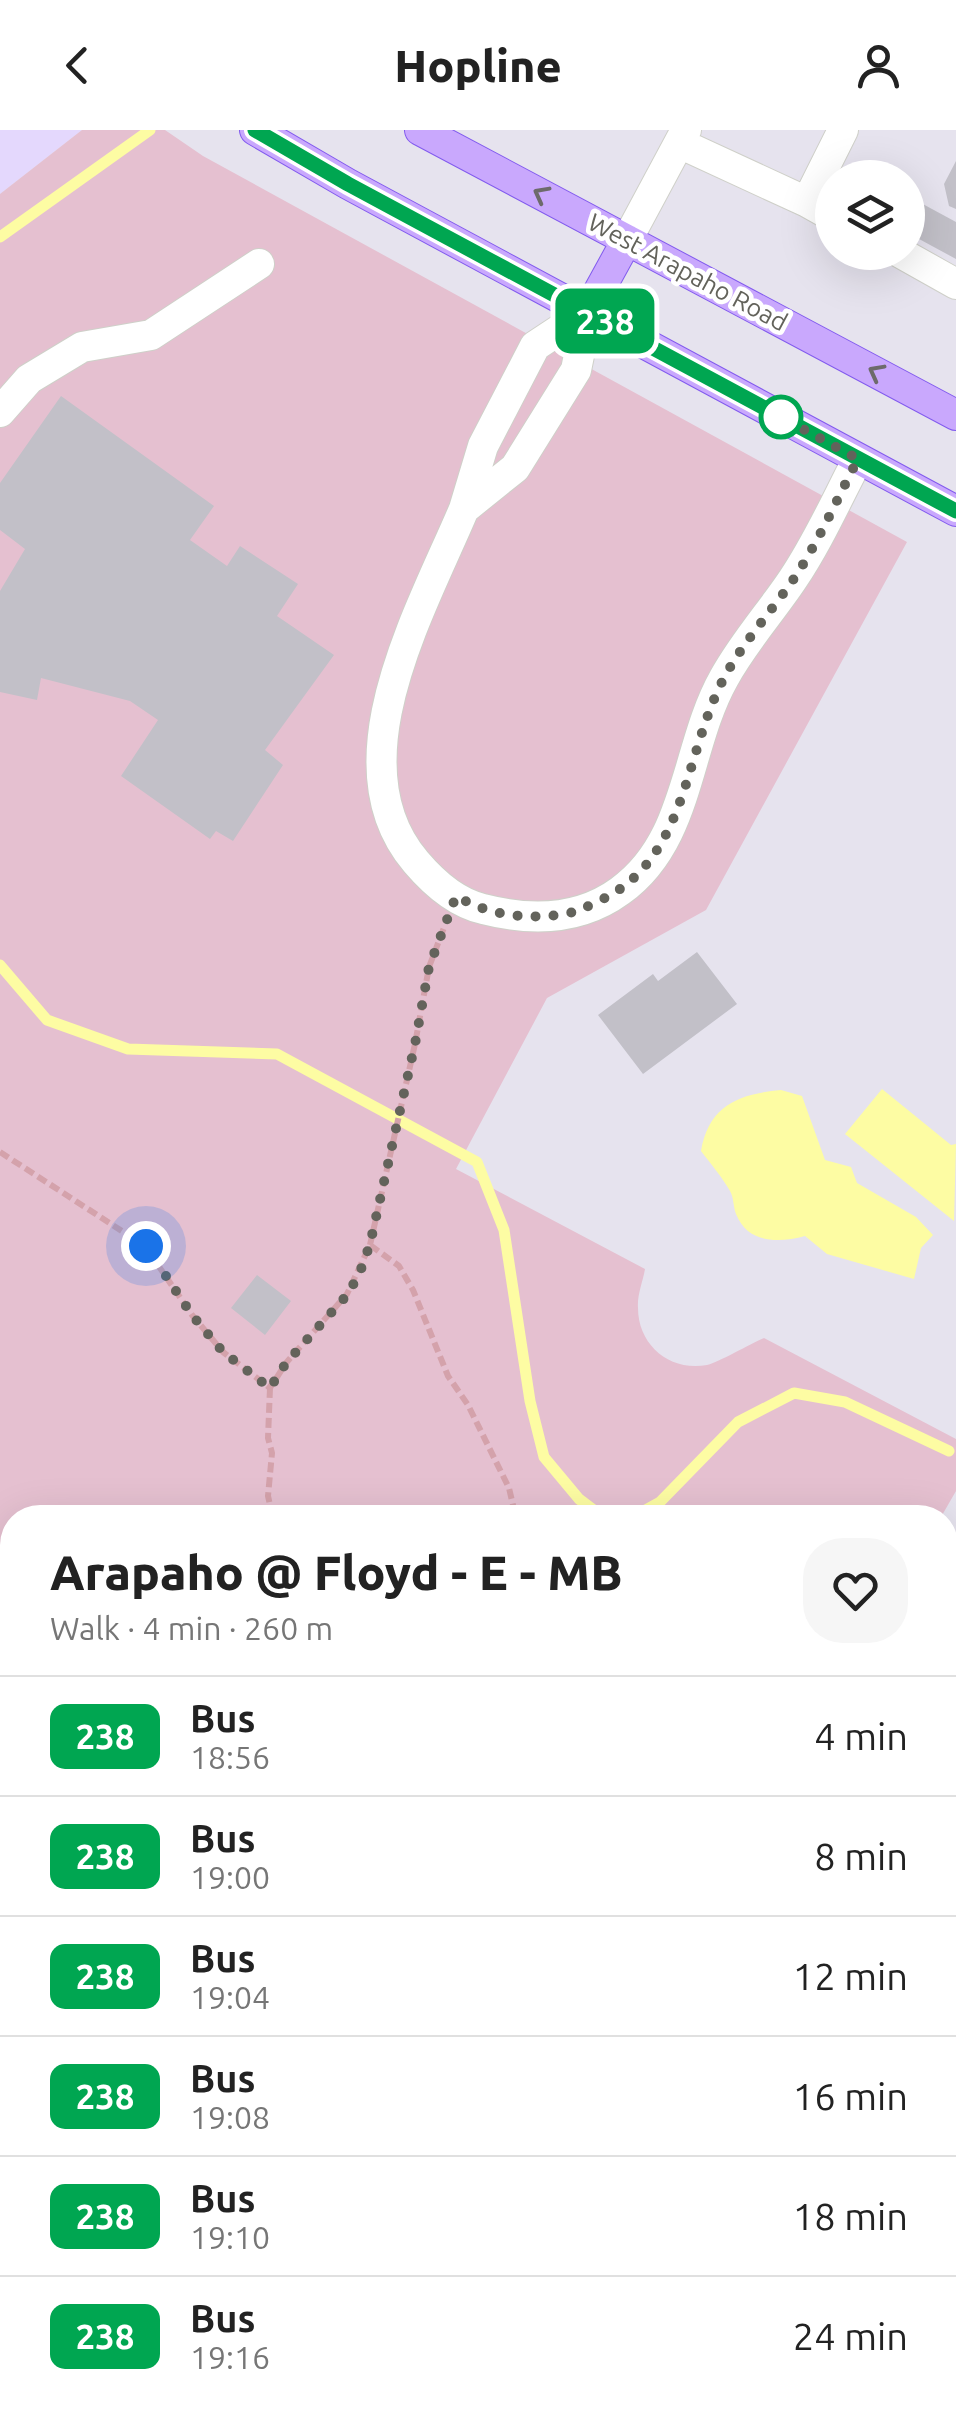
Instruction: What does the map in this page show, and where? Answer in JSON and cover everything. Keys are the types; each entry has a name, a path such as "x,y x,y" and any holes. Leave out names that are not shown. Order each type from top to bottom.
{"main road":[{"path":"255,130 348,184 956,511"},
{"name":"West Arapaho Road","path":"420,130 956,416"},
{"path":"588,311 627,240"}],"street":[{"path":"834,160 842,130"},
{"path":"627,240 682,136 815,206"},
{"path":"0,412 30,380 82,347 152,334 258,264"},
{"path":"925,267 956,284"},
{"path":"588,311 536,346 483,446 464,509 389,697 380,750 383,800 402,845 434,883 477,908 526,918 575,913 620,892 655,857 677,813 704,719 724,676 796,576 858,459"},
{"path":"464,509 515,468 526,452 576,370 588,311"}],"path":[{"path":"270,1505 270,1388 286,1363 348,1294 370,1244 429,967 456,896"},
{"path":"0,1152 146,1246 192,1315 223,1352 270,1388"},
{"path":"370,1244 399,1266 414,1290 448,1376 468,1405 509,1488 513,1505"}],"shaded area":[{"path":"0,130 82,130 0,194"},
{"path":"82,130 165,130 203,156 907,542 706,910 547,998 456,1169 645,1269 638,1298 639,1321 650,1344 669,1360 707,1365 764,1338 956,1439 956,1491 948,1505 0,1505 0,194"},
{"path":"882,1089 951,1145 956,1144 954,1221 845,1134"},
{"path":"781,1090 802,1096 825,1160 851,1167 857,1183 916,1217 933,1235 921,1248 914,1279 827,1254 805,1236 765,1239 741,1224 730,1191 701,1151 705,1135 728,1105 752,1095"}],"building":[{"path":"956,161 956,209 949,206 944,184"},
{"path":"925,205 956,222 956,259 925,242"},
{"path":"61,396 214,506 190,540 227,566 240,546 298,584 277,616 334,655 265,750 283,765 233,841 216,831 210,839 121,776 158,720 130,701 41,678 37,700 0,692 0,591 25,549 0,530 0,483"},
{"path":"697,952 737,1004 643,1074 598,1015 653,974 658,981"},
{"path":"257,1275 291,1301 265,1335 231,1308"}],"waterway":[{"path":"0,237 150,130"},
{"path":"0,965 47,1020 128,1049 277,1054 477,1162 504,1230 530,1401 544,1457 587,1505"},
{"path":"655,1505 738,1422 794,1393 845,1402 949,1451"}],"bus line":[{"name":"238","path":"255,130 348,184 956,511"}],"route":[{"path":"146,1246 192,1315 223,1352 270,1388 286,1363 348,1294 370,1244 429,967 456,896 477,908 526,918 575,913 620,892 655,857 677,813 704,719 724,676 796,576 858,459 781,417"}]}
